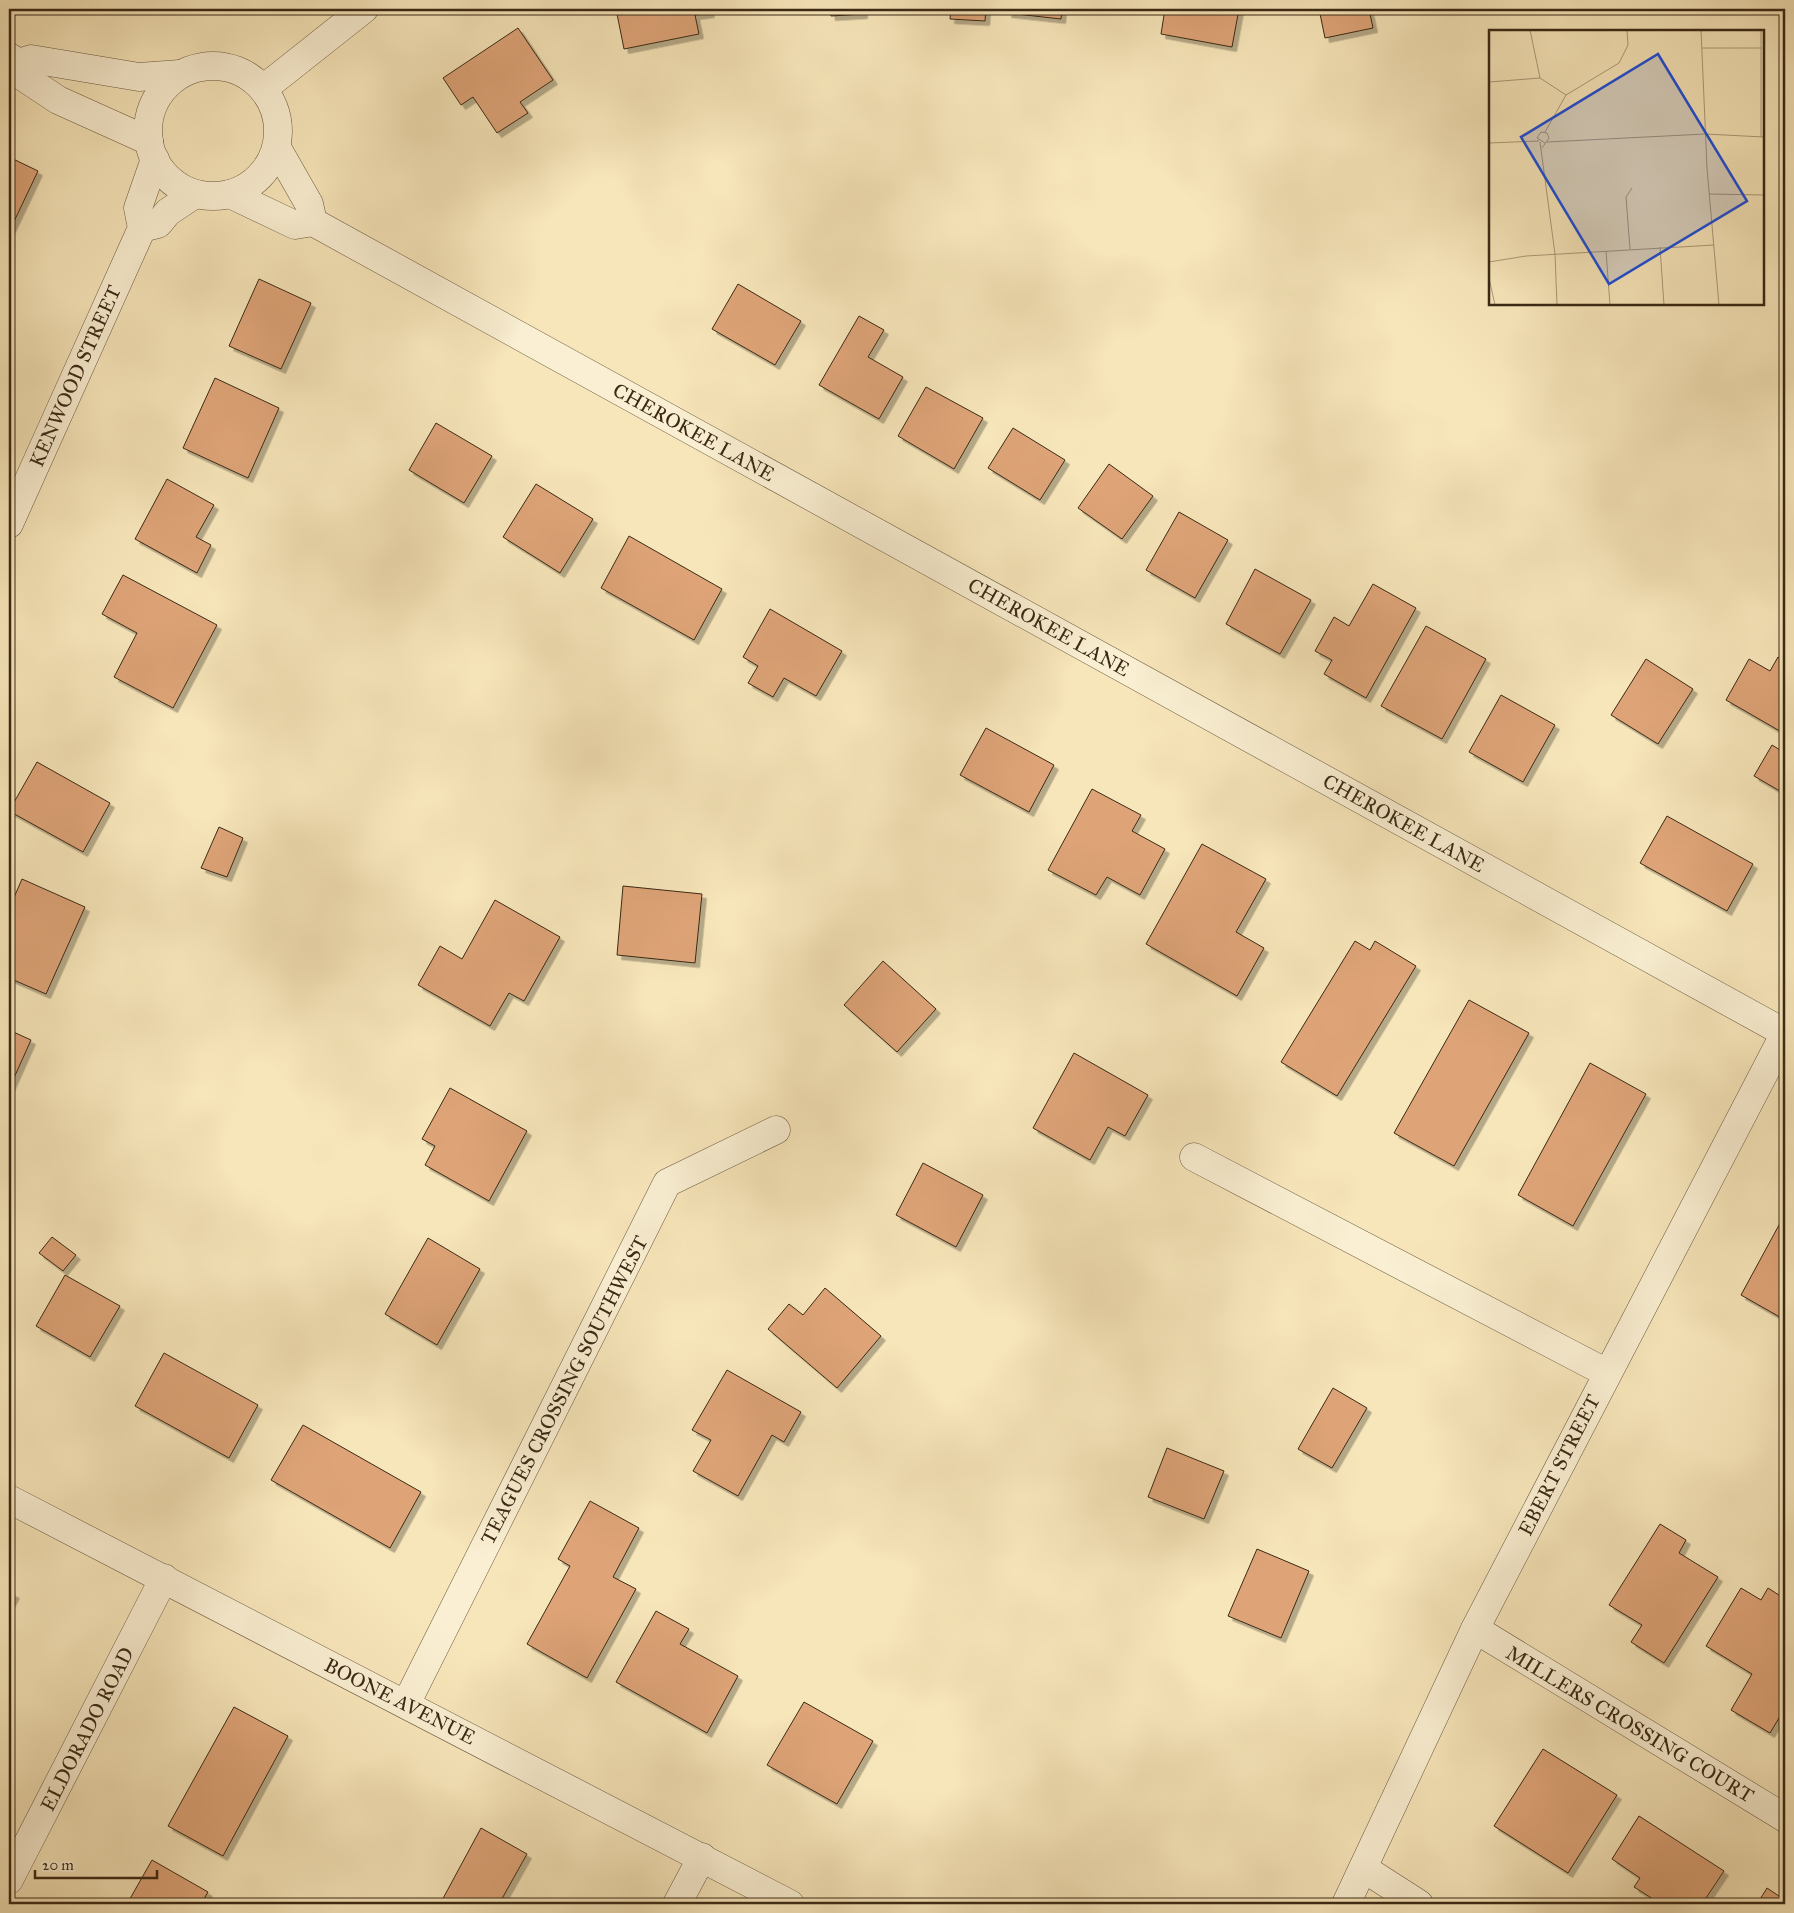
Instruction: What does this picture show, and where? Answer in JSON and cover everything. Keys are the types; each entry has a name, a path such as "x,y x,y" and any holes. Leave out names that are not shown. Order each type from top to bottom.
{"street":[{"path":"262,89 364,9"},
{"path":"152,150 58,100 22,76 14,60 31,60 139,77 180,74 202,67 224,67 245,74 262,89 273,106 278,127 277,148 268,167 254,182 230,194 215,196 195,194 176,185 160,171 147,129 152,108 164,88 180,74"},
{"path":"277,148 309,204 312,222"},
{"path":"152,150 138,208 142,228 158,224 168,212 195,194"},
{"name":"CHEROKEE LANE","path":"230,194 295,225 312,222 1785,1033"},
{"name":"KENWOOD STREET","path":"9,524 142,228"},
{"name":"EBERT STREET","path":"1346,1904 1475,1629 1785,1033"},
{"name":"TEAGUES CROSSING SOUTHWEST","path":"406,1704 667,1183 776,1130"},
{"path":"1194,1157 1607,1373"},
{"name":"BOONE AVENUE","path":"9,1499 790,1904"},
{"name":"ELDORADO ROAD","path":"9,1880 164,1578"},
{"name":"MILLERS CROSSING COURT","path":"1475,1629 1785,1818"},
{"path":"677,1904 702,1857"},
{"path":"1363,1868 1419,1904"}],"building":[{"path":"616,9 709,9 710,13 695,15 699,34 624,49"},
{"path":"830,9 863,9 863,14 831,16"},
{"path":"951,9 986,9 985,21 950,19"},
{"path":"1008,9 1062,9 1061,19 1007,13"},
{"path":"1165,9 1239,9 1232,47 1161,34"},
{"path":"1319,9 1369,9 1373,28 1325,38"},
{"path":"518,28 553,80 520,102 528,113 497,133 473,97 461,105 443,78"},
{"path":"9,157 38,171 9,232"},
{"path":"259,279 311,303 281,369 229,346"},
{"path":"738,284 801,321 775,365 712,329"},
{"path":"859,316 884,330 868,357 903,377 879,419 819,385"},
{"path":"215,378 279,408 248,478 183,448"},
{"path":"926,387 983,418 954,469 898,436"},
{"path":"436,423 492,456 464,503 409,470"},
{"path":"1013,428 1065,460 1040,500 988,468"},
{"path":"1109,464 1153,496 1122,539 1078,508"},
{"path":"167,479 214,505 196,537 211,545 197,573 135,539"},
{"path":"536,484 593,519 560,573 503,537"},
{"path":"1179,512 1228,540 1195,598 1146,570"},
{"path":"629,536 722,589 694,640 601,588"},
{"path":"1255,569 1311,600 1280,654 1226,624"},
{"path":"123,575 217,625 173,708 114,677 137,633 102,614"},
{"path":"1373,584 1416,608 1366,698 1324,674 1332,660 1315,651 1334,617 1349,626"},
{"path":"770,609 842,651 816,696 784,678 773,697 748,683 758,666 743,657"},
{"path":"1426,626 1486,659 1442,739 1381,706"},
{"path":"1778,657 1785,661 1785,734 1726,700 1749,659 1770,671"},
{"path":"1646,659 1693,689 1658,744 1611,715"},
{"path":"1501,695 1555,725 1523,782 1469,752"},
{"path":"986,728 1054,765 1029,812 960,775"},
{"path":"1772,745 1785,753 1785,794 1754,776"},
{"path":"37,762 110,803 83,852 9,811"},
{"path":"1092,789 1141,815 1132,831 1165,849 1140,895 1107,877 1096,895 1048,870"},
{"path":"1667,816 1753,864 1727,911 1640,863"},
{"path":"219,827 243,838 227,877 201,868"},
{"path":"1202,844 1266,879 1236,932 1264,948 1237,996 1146,944"},
{"path":"22,879 85,907 46,994 9,978 9,909"},
{"path":"623,886 702,894 695,963 617,955"},
{"path":"495,900 560,937 524,1001 509,993 490,1026 418,985 440,946 462,959"},
{"path":"1355,941 1370,950 1375,941 1416,966 1337,1096 1281,1062"},
{"path":"883,961 936,1009 897,1052 844,1005"},
{"path":"1469,1000 1529,1033 1454,1166 1394,1133"},
{"path":"9,1030 31,1040 9,1089"},
{"path":"1074,1053 1148,1095 1125,1136 1108,1127 1090,1160 1033,1128"},
{"path":"1590,1063 1646,1094 1573,1226 1518,1195"},
{"path":"450,1088 527,1131 489,1201 425,1165 435,1146 422,1139"},
{"path":"923,1163 983,1195 956,1247 896,1215"},
{"path":"1785,1214 1785,1320 1741,1295"},
{"path":"52,1237 76,1255 63,1271 39,1253"},
{"path":"428,1238 480,1269 437,1345 385,1314"},
{"path":"65,1275 120,1306 90,1357 36,1326"},
{"path":"825,1288 881,1336 837,1388 768,1329 789,1304 803,1315"},
{"path":"164,1353 258,1405 229,1458 135,1406"},
{"path":"727,1370 801,1412 784,1442 772,1435 738,1496 693,1471 711,1440 692,1430"},
{"path":"1333,1388 1367,1408 1332,1468 1298,1449"},
{"path":"303,1425 421,1492 390,1548 271,1480"},
{"path":"1167,1448 1224,1471 1204,1519 1148,1497"},
{"path":"590,1501 639,1528 613,1577 636,1589 587,1678 527,1644 570,1566 558,1559"},
{"path":"1660,1524 1686,1540 1679,1553 1718,1577 1664,1663 1631,1642 1642,1625 1609,1605"},
{"path":"1257,1549 1309,1571 1281,1638 1228,1616"},
{"path":"1741,1588 1761,1600 1768,1588 1785,1599 1785,1708 1770,1733 1731,1710 1752,1674 1706,1646"},
{"path":"9,1591 15,1594 9,1605"},
{"path":"656,1611 689,1629 680,1644 738,1676 707,1733 616,1682"},
{"path":"804,1702 873,1741 837,1804 767,1765"},
{"path":"234,1707 288,1736 223,1856 168,1826"},
{"path":"1543,1749 1617,1795 1568,1873 1494,1826"},
{"path":"1639,1816 1724,1871 1702,1904 1661,1904 1634,1887 1640,1878 1612,1859"},
{"path":"481,1828 527,1854 499,1904 440,1904"},
{"path":"152,1860 208,1892 201,1904 127,1904"},
{"path":"1767,1888 1785,1900 1785,1904 1757,1904"}]}
